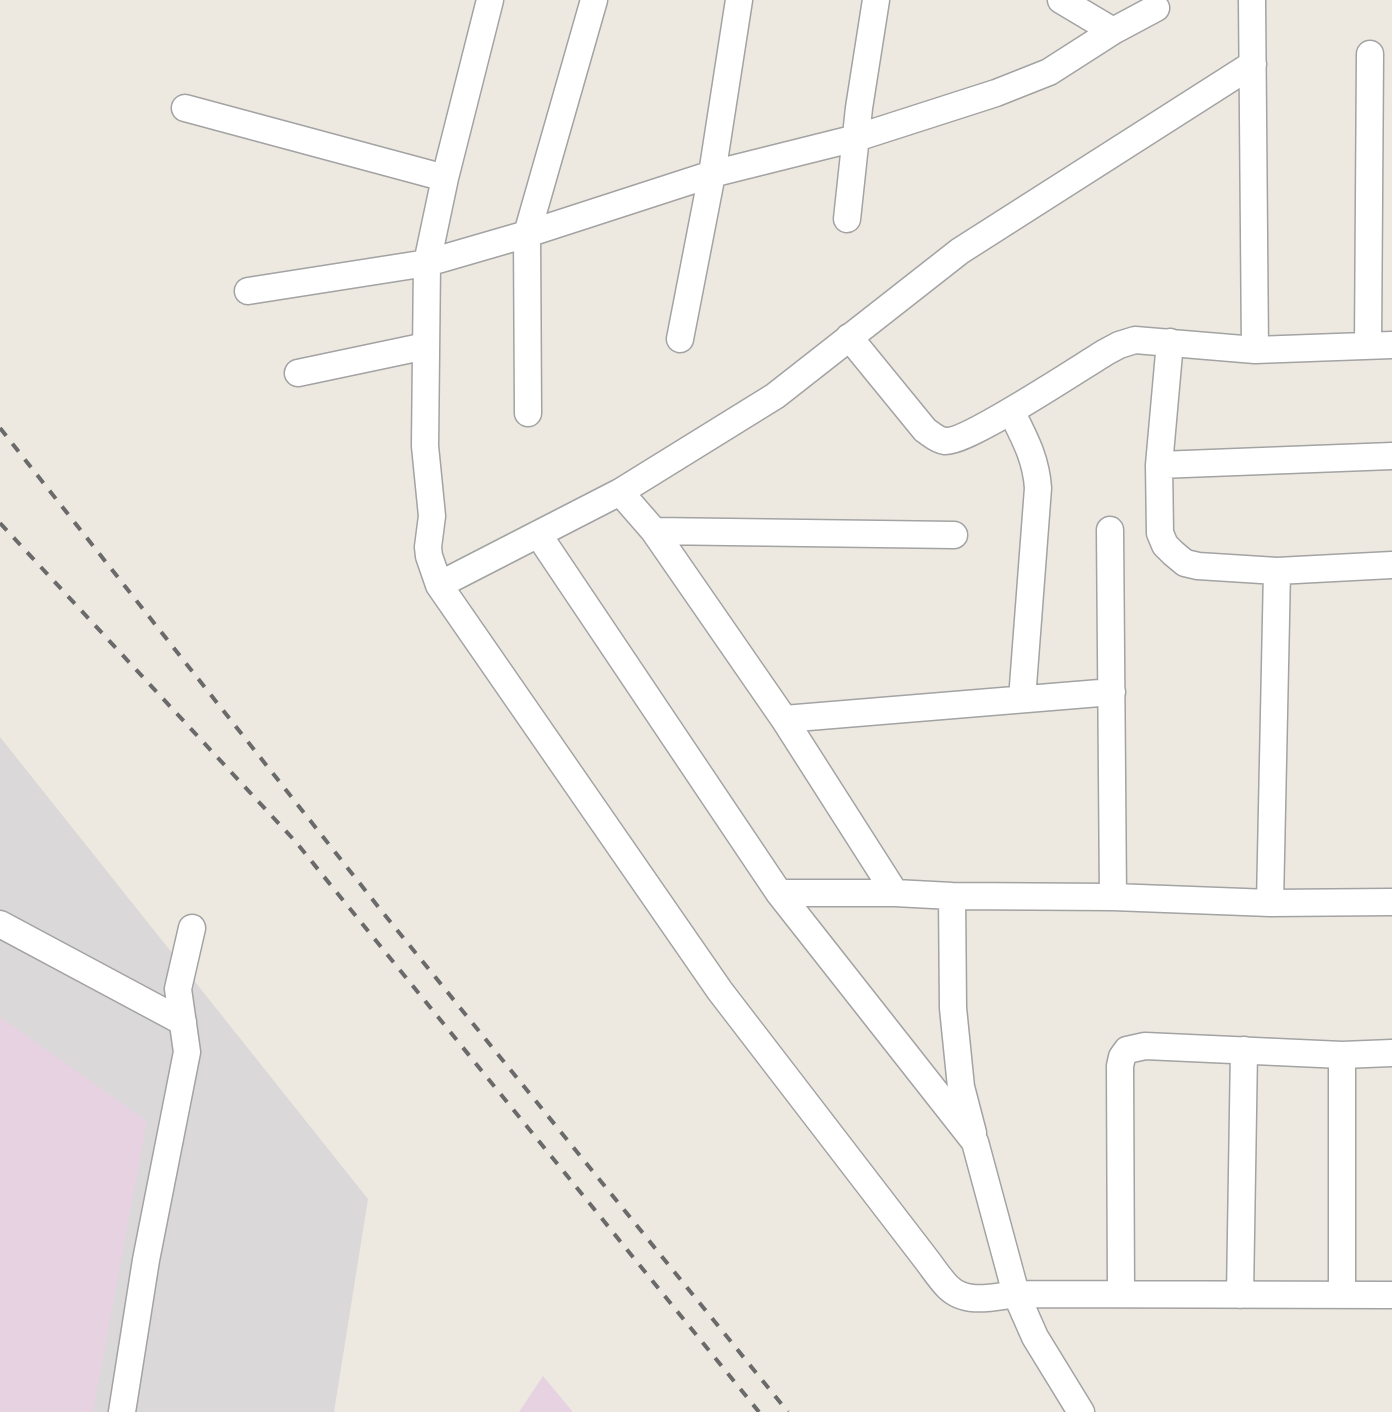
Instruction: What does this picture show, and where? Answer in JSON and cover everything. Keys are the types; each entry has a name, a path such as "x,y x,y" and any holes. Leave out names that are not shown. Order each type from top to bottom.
{"street":[{"path":"490,0 445,178 427,263 425,446 432,516 428,546 429,556 439,585 720,991 948,1287 959,1296 971,1298 1016,1294 1392,1295"},
{"path":"528,413 527,234 594,0"},
{"path":"680,339 712,174 739,0"},
{"path":"846,219 860,100 876,0"},
{"path":"1061,0 1113,31"},
{"path":"1252,0 1255,350"},
{"path":"248,291 427,263 527,234 712,174 856,138 1021,84 1049,72 1113,31 1156,8"},
{"path":"849,337 925,430 935,438 945,441 956,439 1011,410 1119,345 1135,340 1255,350 1380,345 1370,54"},
{"path":"439,585 620,492 775,396 960,251 1253,64"},
{"path":"184,108 445,178"},
{"path":"1170,342 1159,465 1160,533 1165,545 1185,563 1198,566 1277,571 1392,565"},
{"path":"298,373 426,346"},
{"path":"1011,410 1032,454 1037,470 1038,488 1022,699"},
{"path":"1159,465 1392,456"},
{"path":"620,492 654,531 784,719 895,893"},
{"path":"1110,530 1113,898"},
{"path":"654,531 954,536"},
{"path":"538,534 779,893 975,1142"},
{"path":"1270,903 1277,571"},
{"path":"784,719 1112,692"},
{"path":"779,893 895,893 1270,903 1392,902"},
{"path":"952,896 953,1008 961,1087 1016,1294 1035,1337 1081,1412"},
{"path":"0,924 183,1022"},
{"path":"122,1412 146,1260 186,1052 178,989 192,928"},
{"path":"1121,1294 1120,1066 1122,1057 1127,1050 1135,1046 1145,1046 1342,1055 1392,1053"},
{"path":"1240,1295 1244,1050"},
{"path":"1342,1055 1342,1295"}],"shaded area":[{"path":"0,737 368,1199 334,1412 0,1412"},
{"path":"0,1017 147,1121 93,1412 0,1412"},
{"path":"543,1376 573,1412 519,1412"}],"railway":[{"path":"0,428 380,909 788,1412"},
{"path":"0,523 295,841 759,1412"}]}
